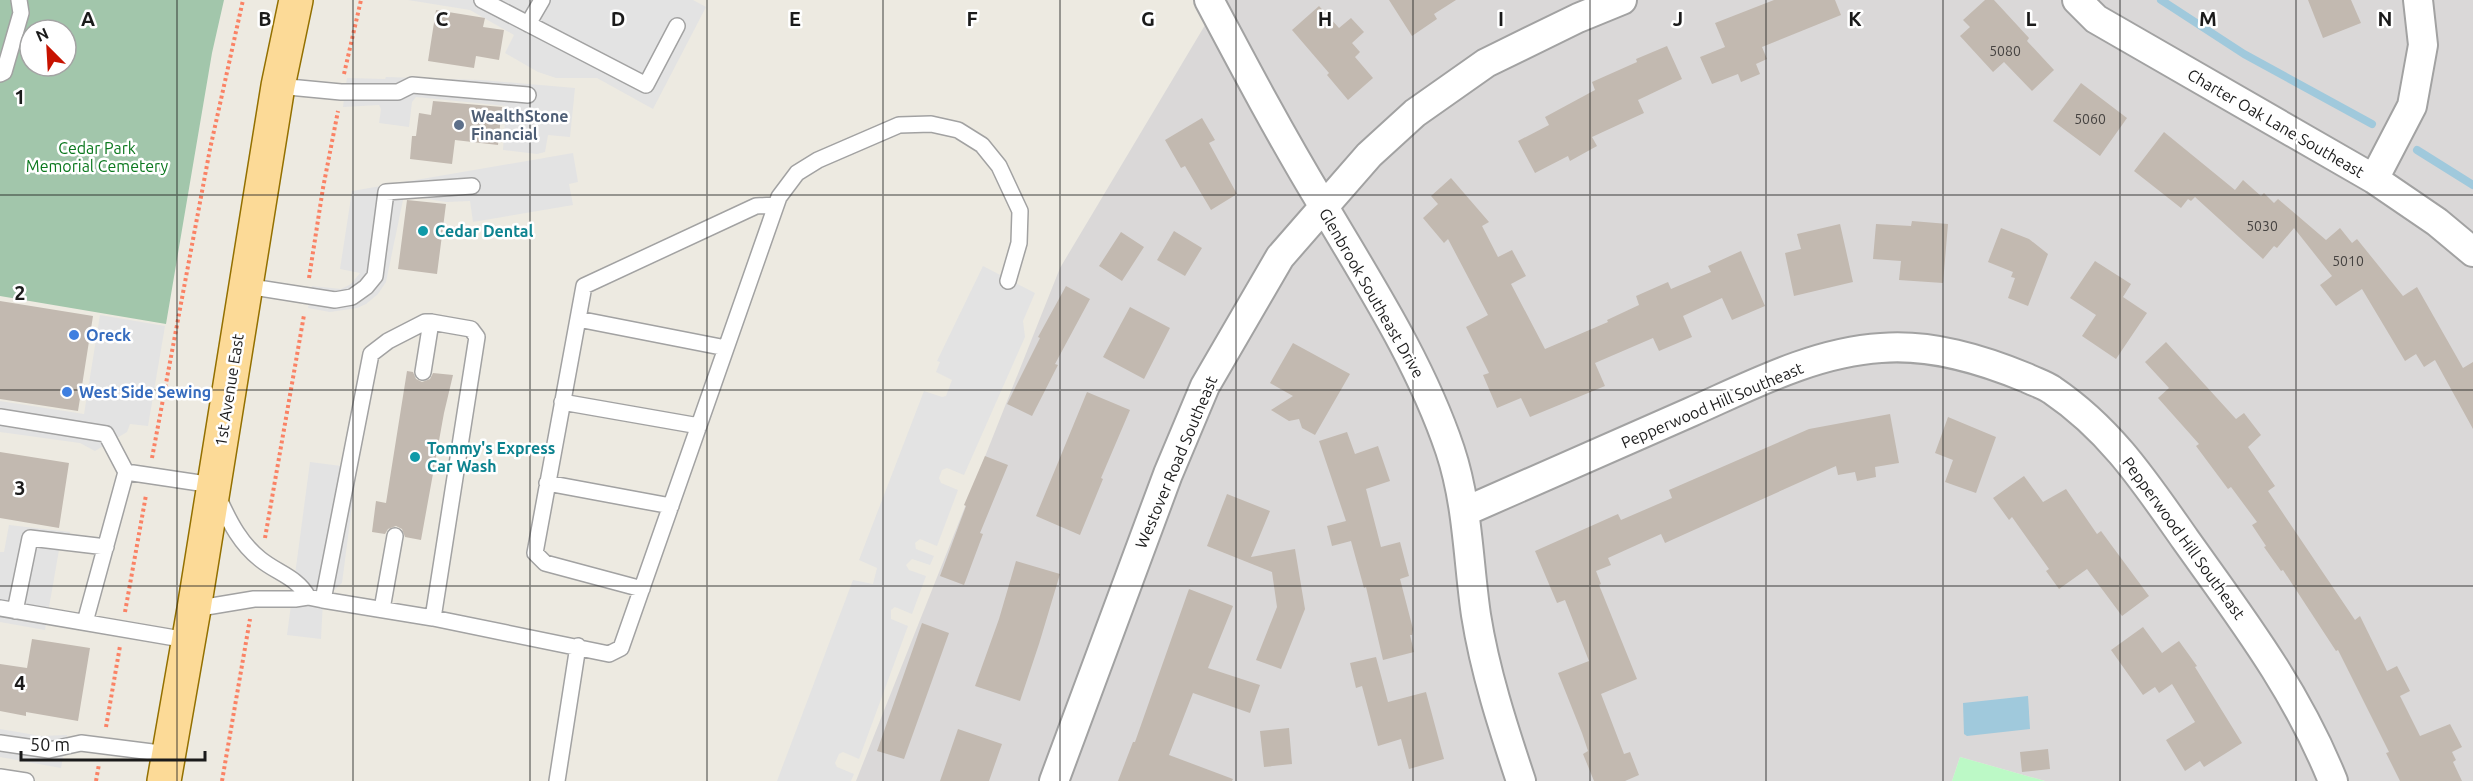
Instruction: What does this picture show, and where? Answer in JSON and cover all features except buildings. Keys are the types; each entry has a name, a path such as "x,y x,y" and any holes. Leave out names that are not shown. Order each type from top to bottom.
{"main road":[{"name":"1st Avenue East","path":"166,768 278,86 296,0"}],"street":[{"name":"Glenbrook Southeast Drive","path":"1209,0 1323,206 1398,332 1427,390 1451,451 1466,510 1476,615 1493,693 1521,781"},
{"name":"Westover Road Southeast","path":"1054,781 1167,474 1205,386 1280,257 1370,155 1415,113 1486,63 1578,18 1622,0"},
{"name":"Charter Oak Lane Southeast","path":"2077,0 2097,19 2374,179 2437,222 2473,252"},
{"path":"2374,179 2412,106 2422,45 2418,0"},
{"name":"Pepperwood Hill Southeast","path":"1466,510 1776,375 1832,357 1881,348 1946,351 1998,366 2050,388 2088,418 2130,460 2291,692 2317,740 2333,781"}],"lane":[{"path":"0,74 4,72 21,13 19,0"},
{"path":"483,0 646,85 677,26"},
{"path":"528,24 542,0"},
{"path":"278,86 341,92 398,92 412,85 528,95"},
{"path":"106,547 30,538 8,610 123,628 191,624 254,599 316,598 433,618 609,654 621,648 776,205 796,173 818,160 899,125 931,124 958,130 982,146 999,166 1020,211 1019,243 1008,281"},
{"path":"246,286 334,300 352,297 366,287 375,276 386,192 472,186"},
{"path":"642,589 544,563 535,553 584,286 756,206 776,205"},
{"path":"578,319 726,348"},
{"path":"316,598 371,354 388,341 425,322 431,322 471,329 477,337 433,618"},
{"path":"423,372 431,322"},
{"path":"562,402 699,426"},
{"path":"0,417 106,434 126,472 85,622"},
{"path":"126,472 149,475 212,491 220,501 233,528 261,560 302,585 316,598"},
{"path":"547,483 671,506"},
{"path":"382,609 395,536"},
{"path":"557,781 578,646"},
{"path":"0,743 49,750 81,743 102,746 166,768"},
{"path":"0,777 26,781"}],"path":[{"path":"96,781 207,160 243,0"},
{"path":"261,560 307,296 323,188 361,0"},
{"path":"222,781 254,599"}],"shaded area":[{"path":"408,0 693,0 706,7 653,109 597,78 556,78 538,72 505,53 514,35 470,10"},
{"path":"1220,0 2473,0 2473,781 2045,781 1960,757 1952,781 856,781 1060,268"},
{"path":"386,77 481,80 575,88 570,137 548,135 545,152 537,154 503,150 506,106 416,97 412,102 409,127 379,123 381,109 379,105 343,107 347,78 385,79"},
{"path":"573,153 578,182 569,184 573,205 473,222 470,201 446,202 404,195 386,282 378,294 357,308 330,312 308,308 312,286 341,289 351,284 360,273 340,269 352,191"},
{"path":"983,266 1035,293 1023,321 1025,337 964,475 947,468 942,470 939,478 941,483 958,490 937,546 920,539 915,543 916,549 934,556 930,565 912,559 906,565 909,570 926,576 912,614 895,607 891,610 891,619 908,626 859,759 843,752 839,754 835,763 837,767 854,774 851,781 777,781 853,580 873,584 877,568 859,560 924,391 942,397 946,396 952,380 936,372 940,362 937,361"},
{"path":"100,315 165,326 148,426 130,424 127,432 95,451 80,443 0,432 0,401 84,414"},
{"path":"310,462 357,468 342,583 323,600 321,639 287,635"},
{"path":"9,525 70,532 67,550 59,550 45,630 0,622 0,552 4,552"},
{"path":"0,729 41,736 67,735 61,768 0,757"}],"green space":[{"name":"Cedar Park Memorial Cemetery","path":"0,0 224,0 212,53 166,324 0,296"},
{"path":"1960,757 2045,781 1952,781"}],"water":[{"path":"2028,696 2030,729 1967,736 1964,734 1963,703"}],"waterway":[{"path":"2161,0 2244,54 2372,124"},
{"path":"2417,150 2473,185"}],"place":[{"name":"WealthStone Financial","path":"459,125"},
{"name":"Cedar Dental","path":"423,231"},
{"name":"Oreck","path":"74,335"},
{"name":"West Side Sewing","path":"67,392"},
{"name":"Tommy's Express Car Wash","path":"415,457"}]}
